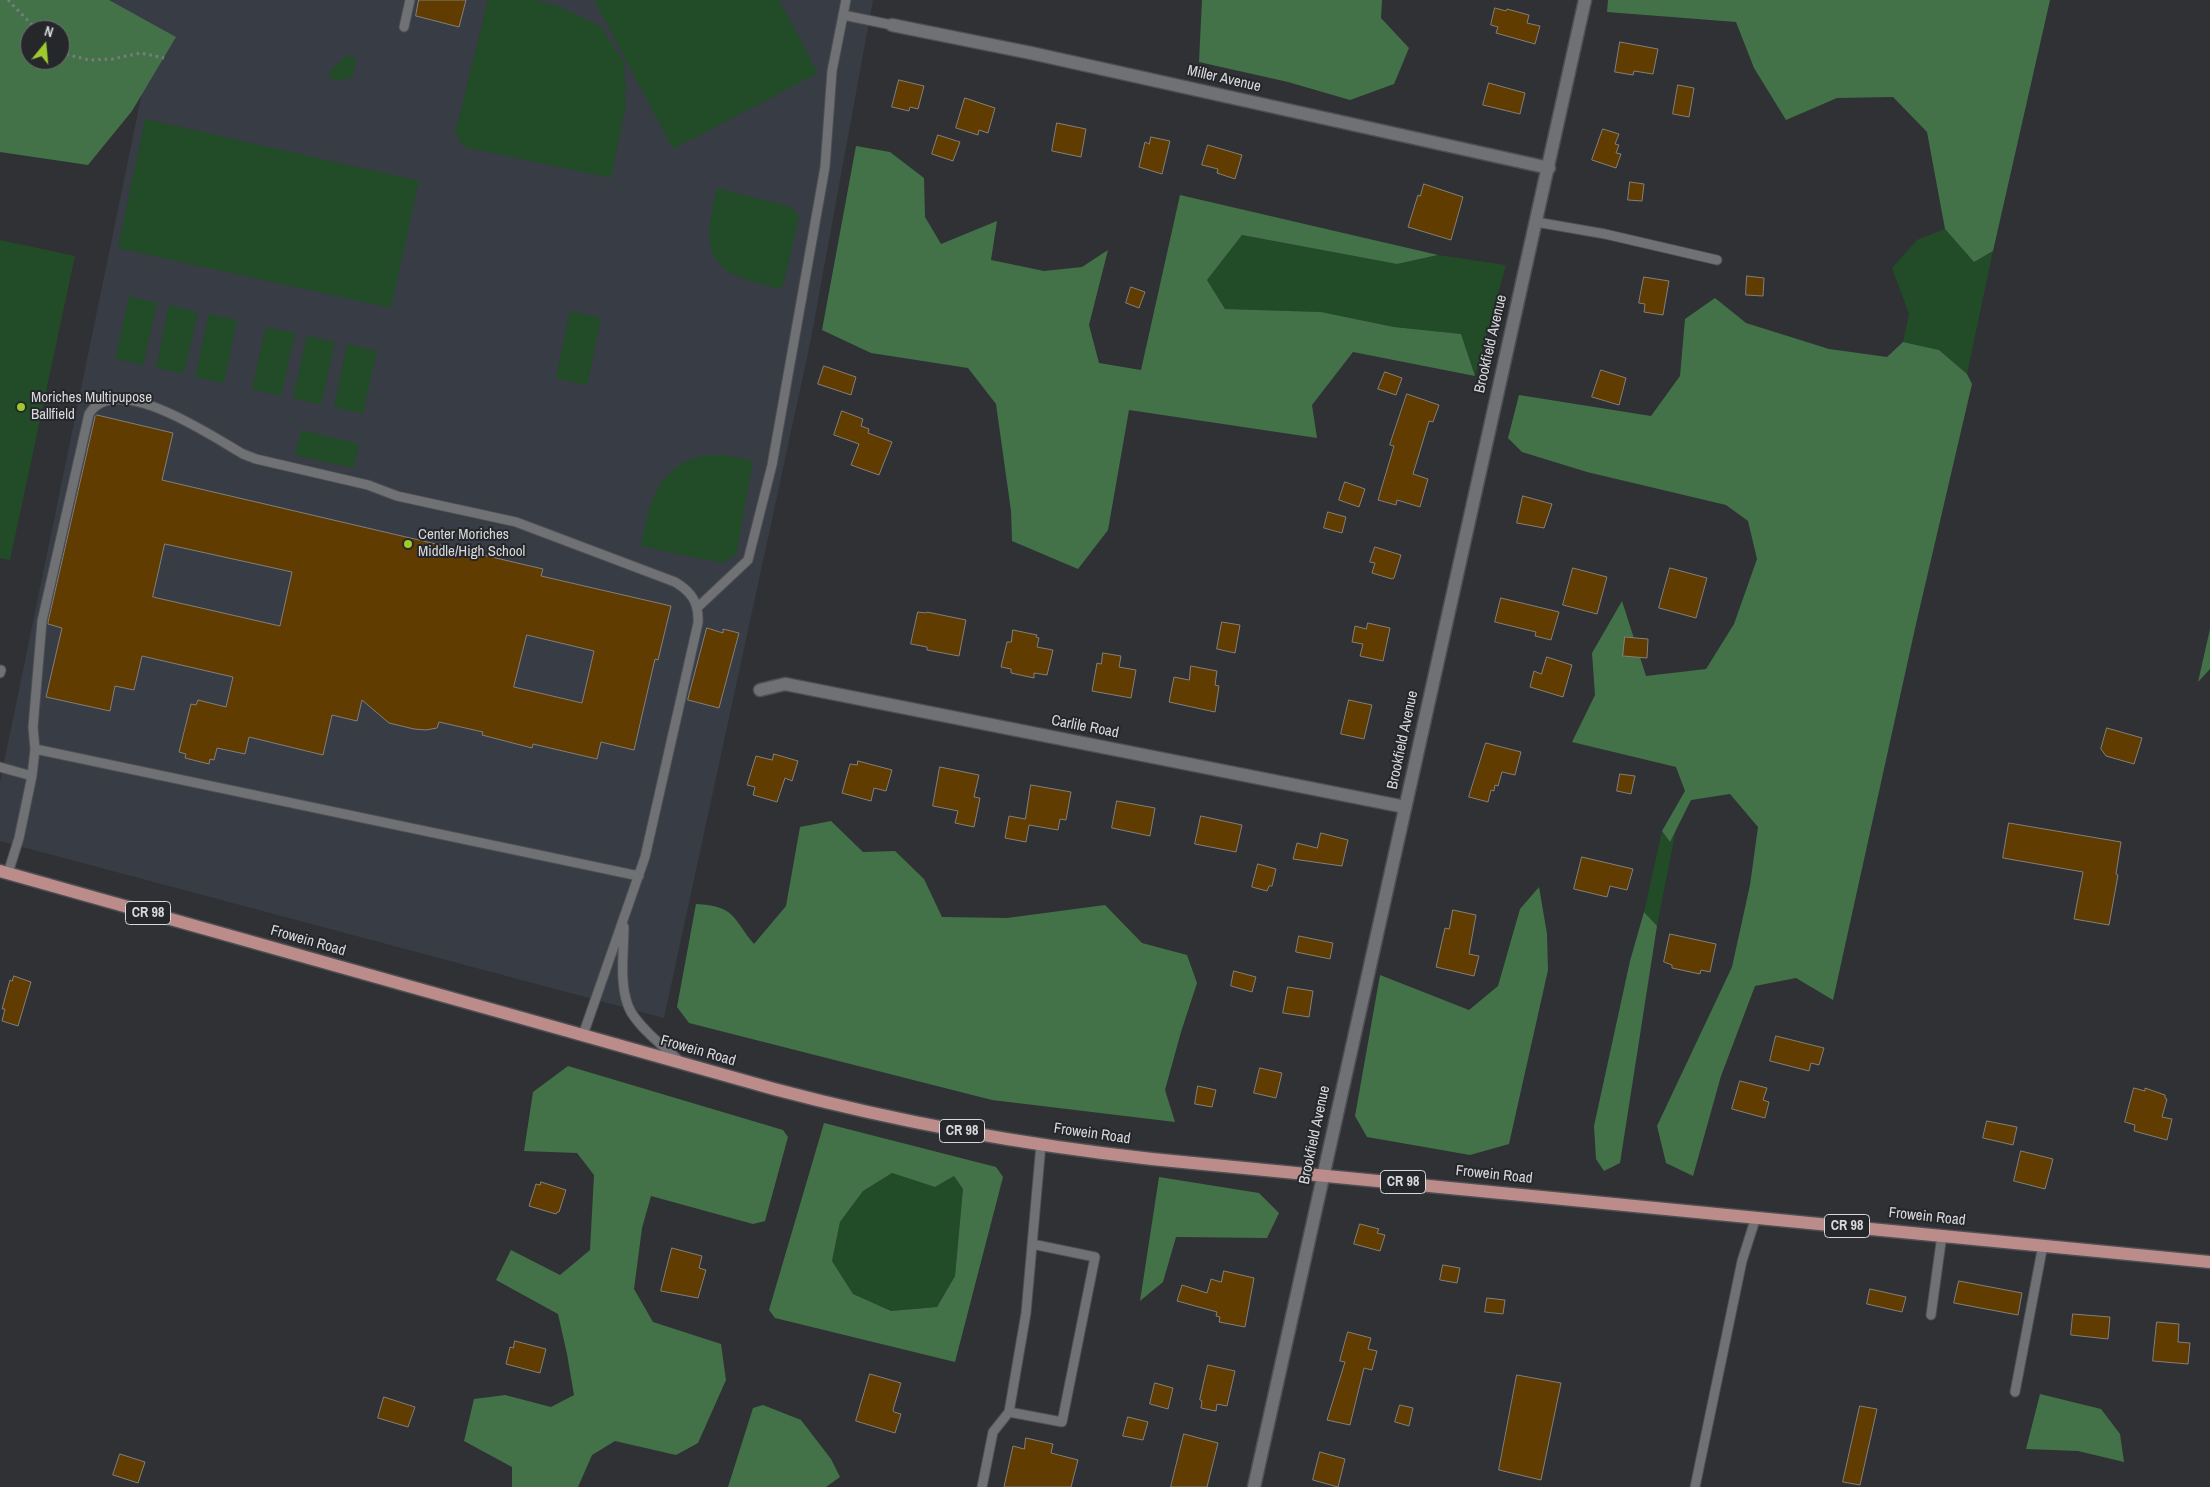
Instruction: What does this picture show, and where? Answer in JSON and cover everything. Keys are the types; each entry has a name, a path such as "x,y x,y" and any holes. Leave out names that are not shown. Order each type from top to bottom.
{"main road":[{"name":"Brookfield Avenue","path":"1254,1487 1585,0"},
{"name":"Miller Avenue","path":"892,25 1548,168"},
{"name":"Carlile Road","path":"760,690 785,684 1404,807"},
{"name":"Frowein Road","path":"4,872 838,1105 958,1130 1041,1144 1152,1158 2210,1262"}],"lane":[{"path":"404,27 410,0"},
{"path":"698,607 748,560 772,465 787,370 825,167 832,70 846,0"},
{"path":"843,15 892,25"},
{"path":"1536,222 1605,234 1717,260"},
{"path":"4,872 18,838 32,776 35,749 33,727 42,620 89,414 93,408 112,400 136,401 161,408 243,454 256,459 368,485 397,496 528,526 675,582 690,593 698,607 698,622 645,857 583,1035"},
{"path":"35,749 639,876"},
{"path":"0,767 32,776"},
{"path":"624,919 624,983 627,1002 638,1022 683,1063"},
{"path":"982,1487 992,1432 1009,1412 1026,1313 1041,1144"},
{"path":"1695,1487 1742,1260 1756,1217"},
{"path":"1931,1315 1942,1235"},
{"path":"1009,1412 1062,1422 1095,1257 1032,1244"},
{"path":"2015,1392 2043,1245"}],"path":[{"path":"8,0 27,20"},
{"path":"70,55 90,60 112,59 141,53 164,58"}],"shaded area":[{"name":"Center Moriches Middle/High School","path":"50,0 873,0 810,344 664,1018 0,841 0,782 151,49"}],"green space":[{"path":"0,0 109,0 176,37 132,111 88,165 0,152"},
{"path":"488,0 535,0 558,6 600,26 624,62 626,105 611,178 464,147 455,133"},
{"path":"594,0 779,0 818,73 673,149"},
{"path":"1202,0 1382,0 1381,18 1409,48 1394,84 1350,100 1288,82 1199,62"},
{"path":"1608,0 2050,0 1993,251 1974,262 1945,229 1927,132 1893,97 1837,98 1786,120 1754,68 1736,22 1607,12"},
{"path":"347,55 353,57 356,61 353,77 337,81 330,78 329,72"},
{"path":"145,119 419,181 391,308 118,248"},
{"path":"856,146 890,152 924,178 925,217 941,244 997,221 991,260 1044,271 1082,267 1108,250 1089,325 1099,363 1141,370 1180,195 1438,255 1397,264 1242,235 1207,280 1225,309 1321,312 1394,327 1461,334 1475,376 1353,352 1312,405 1317,438 1129,410 1108,530 1078,569 1012,541 1011,511 996,404 968,368 871,353 822,330"},
{"path":"717,188 791,207 799,217 782,289 739,277 725,269 716,260 711,248 710,232"},
{"path":"1945,229 1974,262 1993,251 1967,374 1939,350 1903,342 1909,314 1892,268 1917,240"},
{"path":"1242,235 1397,264 1438,255 1506,265 1475,376 1461,334 1394,327 1321,312 1225,309 1207,280"},
{"name":"Moriches Multipupose Ballfield","path":"0,240 75,256 10,560 0,558"},
{"path":"129,296 157,303 143,365 115,359"},
{"path":"1715,298 1746,323 1829,349 1887,357 1903,342 1939,350 1967,374 1972,384 1916,624 1833,1000 1796,978 1755,986 1721,1076 1693,1176 1666,1163 1657,1126 1732,967 1750,885 1758,827 1730,794 1691,800 1670,842 1662,831 1685,791 1676,767 1572,742 1595,695 1592,653 1622,601 1646,676 1706,669 1734,624 1757,559 1748,521 1726,505 1587,472 1522,452 1508,438 1519,395 1651,416 1680,376 1685,319"},
{"path":"169,305 198,312 184,374 156,368"},
{"path":"570,311 601,318 587,385 556,378"},
{"path":"209,314 237,320 224,383 195,377"},
{"path":"266,327 295,333 281,396 252,389"},
{"path":"307,336 335,342 321,405 293,398"},
{"path":"347,344 377,351 363,414 334,407"},
{"path":"301,430 359,444 354,468 295,455"},
{"path":"725,455 753,461 736,555 722,563 641,546 647,518 656,492 672,471 683,463 698,457"},
{"path":"2210,629 2210,669 2198,682"},
{"path":"831,821 863,852 895,851 924,879 942,917 1007,918 1105,905 1142,943 1187,955 1197,983 1165,1090 1175,1122 992,1100 689,1023 677,1007 696,904 719,907 732,915 754,944 786,906 800,827"},
{"path":"1676,829 1657,926 1644,912 1662,831 1670,842"},
{"path":"1539,887 1547,934 1548,970 1509,1144 1470,1155 1367,1137 1355,1116 1380,975 1469,1010 1498,986 1520,909"},
{"path":"1644,912 1657,926 1620,1163 1604,1171 1596,1159 1594,1126 1630,961"},
{"path":"568,1066 783,1130 788,1137 765,1221 753,1224 651,1196 642,1228 634,1289 653,1322 721,1344 726,1380 698,1443 676,1455 615,1441 592,1455 578,1487 512,1487 512,1467 464,1441 474,1399 505,1395 551,1407 574,1395 558,1314 496,1280 511,1250 560,1275 590,1250 594,1175 577,1153 524,1151 533,1092"},
{"path":"824,1123 996,1167 1003,1177 955,1362 775,1318 769,1310","holes":["892,1173 935,1187 954,1176 963,1189 955,1276 937,1307 891,1311 853,1294 832,1261 840,1222 863,1191"]},
{"path":"892,1173 935,1187 954,1176 963,1189 955,1276 937,1307 891,1311 853,1294 832,1261 840,1222 863,1191"},
{"path":"1159,1177 1259,1193 1279,1213 1267,1238 1176,1237 1163,1282 1140,1301"},
{"path":"2040,1394 2101,1409 2120,1434 2124,1462 2078,1451 2026,1449"},
{"path":"763,1405 801,1420 831,1459 840,1477 826,1487 728,1487 753,1408"}],"building":[{"path":"419,0 466,0 459,27 416,16"},
{"path":"1495,8 1529,15 1527,23 1540,26 1535,44 1496,33 1498,27 1491,25"},
{"path":"1620,42 1658,49 1653,74 1634,71 1633,75 1615,72"},
{"path":"899,80 924,86 918,109 910,107 909,111 892,107"},
{"path":"1489,83 1525,93 1520,114 1483,105"},
{"path":"1678,85 1694,88 1689,117 1673,114"},
{"path":"965,98 995,108 988,133 979,130 978,135 956,128"},
{"path":"1057,123 1086,129 1081,157 1052,151"},
{"path":"1603,129 1619,134 1615,144 1619,145 1616,153 1621,154 1616,168 1592,160"},
{"path":"938,135 960,142 953,161 932,154"},
{"path":"1151,137 1170,141 1162,174 1139,167 1145,142 1149,144"},
{"path":"1208,145 1242,155 1235,179 1217,173 1218,169 1202,165"},
{"path":"1630,182 1644,184 1642,201 1628,200"},
{"path":"1424,184 1463,197 1451,240 1408,227 1418,195 1420,196"},
{"path":"1747,276 1764,278 1763,296 1746,295"},
{"path":"1644,277 1669,281 1663,315 1644,312 1645,304 1639,303"},
{"path":"1131,287 1145,292 1139,308 1126,303"},
{"path":"824,366 856,377 851,395 818,384"},
{"path":"1601,370 1626,378 1619,405 1592,397"},
{"path":"1385,372 1402,378 1396,395 1378,389"},
{"path":"1407,394 1439,405 1433,422 1429,421 1413,474 1428,479 1420,507 1397,500 1396,505 1378,500 1394,446 1390,445"},
{"path":"842,411 863,419 861,426 869,429 868,433 892,442 879,475 851,465 859,444 834,435"},
{"path":"97,415 173,433 162,480 543,569 541,576 671,606 658,660 655,659 634,750 601,742 597,759 533,744 532,748 482,735 483,732 439,722 437,728 426,730 414,729 389,723 362,700 357,721 332,715 323,755 249,737 245,754 217,748 214,760 210,759 209,764 185,758 186,754 179,752 191,704 196,705 198,700 226,707 233,677 142,656 134,690 115,686 110,711 46,697 62,628 48,624 48,622","holes":["165,544 292,572 280,626 153,597","527,635 594,651 582,703 514,687"]},
{"path":"1345,482 1365,489 1359,507 1339,500"},
{"path":"1523,496 1552,504 1544,528 1517,523"},
{"path":"1328,512 1346,517 1342,533 1324,528"},
{"path":"1375,547 1401,555 1394,578 1372,573 1375,563 1370,562"},
{"path":"1573,568 1607,577 1597,614 1563,605"},
{"path":"1670,568 1707,578 1696,618 1659,608"},
{"path":"1501,598 1559,612 1551,640 1535,636 1536,632 1495,622"},
{"path":"918,612 966,620 959,656 927,650 927,647 911,644"},
{"path":"1222,622 1240,625 1235,653 1217,649"},
{"path":"1368,623 1390,628 1383,661 1360,656 1363,644 1352,642 1355,626 1366,629"},
{"path":"707,628 723,633 723,629 739,633 719,708 688,700"},
{"path":"1013,630 1037,635 1036,637 1039,638 1037,647 1053,650 1047,675 1034,673 1034,678 1011,673 1011,669 1001,667 1007,642 1011,642"},
{"path":"1625,637 1648,639 1647,658 1623,656"},
{"path":"1103,653 1121,656 1119,667 1136,670 1131,698 1092,691 1097,663 1101,664"},
{"path":"1547,657 1572,665 1563,697 1530,687 1534,671 1541,674"},
{"path":"1191,666 1217,671 1215,685 1219,686 1215,712 1169,702 1174,677 1189,680"},
{"path":"1349,700 1372,705 1364,739 1341,734"},
{"path":"2107,728 2142,738 2134,764 2106,756 2101,749"},
{"path":"1486,743 1521,752 1515,775 1502,772 1498,786 1495,785 1494,791 1491,790 1488,802 1469,797"},
{"path":"774,754 798,761 792,781 785,778 777,802 753,795 755,787 747,785 756,756 772,760"},
{"path":"858,761 892,770 886,791 874,788 871,801 842,793 850,764 857,765"},
{"path":"940,767 979,775 974,797 980,798 974,827 955,823 958,811 933,806"},
{"path":"1620,774 1635,776 1631,794 1617,791"},
{"path":"1031,785 1071,792 1066,820 1060,819 1058,830 1029,825 1026,842 1005,838 1009,816 1025,819"},
{"path":"1117,801 1155,808 1150,836 1112,828"},
{"path":"1201,816 1242,825 1236,852 1195,844"},
{"path":"2009,823 2121,842 2116,874 2118,875 2109,925 2074,919 2083,872 2003,858"},
{"path":"1321,833 1348,840 1342,866 1293,859 1297,843 1317,848"},
{"path":"1582,857 1633,869 1627,890 1610,886 1607,897 1574,889"},
{"path":"1258,864 1276,869 1272,886 1269,886 1267,891 1252,887"},
{"path":"1453,910 1476,915 1469,954 1479,956 1474,976 1436,967 1445,928 1449,929"},
{"path":"1670,934 1716,944 1710,972 1701,970 1700,974 1672,968 1672,965 1664,962"},
{"path":"1299,936 1333,943 1330,959 1296,952"},
{"path":"1234,971 1256,977 1252,992 1231,986"},
{"path":"14,976 31,982 18,1026 2,1021 5,1009 2,1009 10,980 12,981"},
{"path":"1288,987 1313,991 1309,1017 1283,1013"},
{"path":"1776,1036 1824,1048 1819,1065 1811,1063 1809,1071 1770,1061"},
{"path":"1260,1068 1282,1073 1276,1098 1254,1093"},
{"path":"1740,1081 1767,1088 1763,1100 1769,1102 1765,1118 1732,1109"},
{"path":"1198,1086 1216,1090 1212,1107 1195,1104"},
{"path":"2134,1088 2145,1091 2145,1088 2165,1095 2167,1099 2162,1117 2172,1119 2167,1140 2134,1131 2135,1125 2125,1122"},
{"path":"1987,1121 2017,1127 2013,1145 1983,1138"},
{"path":"2021,1151 2053,1159 2045,1189 2014,1181"},
{"path":"541,1182 566,1190 559,1212 556,1214 529,1206 536,1184 540,1185"},
{"path":"1360,1224 1379,1229 1377,1233 1385,1235 1380,1251 1354,1244"},
{"path":"672,1248 702,1256 699,1268 706,1270 698,1298 661,1291"},
{"path":"1443,1265 1460,1268 1457,1283 1440,1280"},
{"path":"1224,1271 1254,1278 1245,1327 1219,1322 1220,1317 1216,1316 1217,1312 1177,1301 1182,1285 1207,1293 1211,1279 1221,1282"},
{"path":"1959,1281 2022,1293 2018,1315 1954,1303"},
{"path":"1870,1289 1906,1297 1902,1312 1867,1304"},
{"path":"1487,1298 1505,1300 1503,1314 1485,1312"},
{"path":"2073,1314 2110,1317 2108,1339 2071,1335"},
{"path":"2157,1322 2179,1324 2178,1342 2190,1343 2188,1364 2153,1361"},
{"path":"1348,1332 1371,1338 1368,1349 1377,1351 1372,1370 1364,1368 1350,1425 1327,1420 1345,1362 1340,1361"},
{"path":"515,1341 546,1349 540,1373 506,1364 510,1347 513,1348"},
{"path":"1208,1365 1235,1371 1227,1406 1217,1404 1216,1411 1201,1408 1202,1401 1200,1400"},
{"path":"870,1374 901,1383 893,1410 901,1414 895,1433 856,1421"},
{"path":"1517,1375 1561,1383 1541,1480 1499,1470"},
{"path":"1155,1383 1173,1388 1168,1409 1150,1404"},
{"path":"384,1397 415,1407 408,1427 378,1418"},
{"path":"1400,1405 1413,1408 1409,1426 1395,1422"},
{"path":"1860,1406 1877,1409 1860,1485 1843,1482"},
{"path":"1128,1417 1148,1422 1143,1440 1123,1436"},
{"path":"1184,1434 1218,1443 1207,1487 1171,1487"},
{"path":"1026,1438 1053,1444 1051,1453 1078,1460 1071,1487 1004,1487 1013,1446 1024,1449"},
{"path":"1320,1452 1345,1459 1338,1487 1313,1480"},
{"path":"120,1454 145,1462 138,1483 113,1475"}],"place":[{"name":"Moriches Multipupose Ballfield","path":"21,407"},
{"name":"Center Moriches Middle/High School","path":"408,544"}]}
